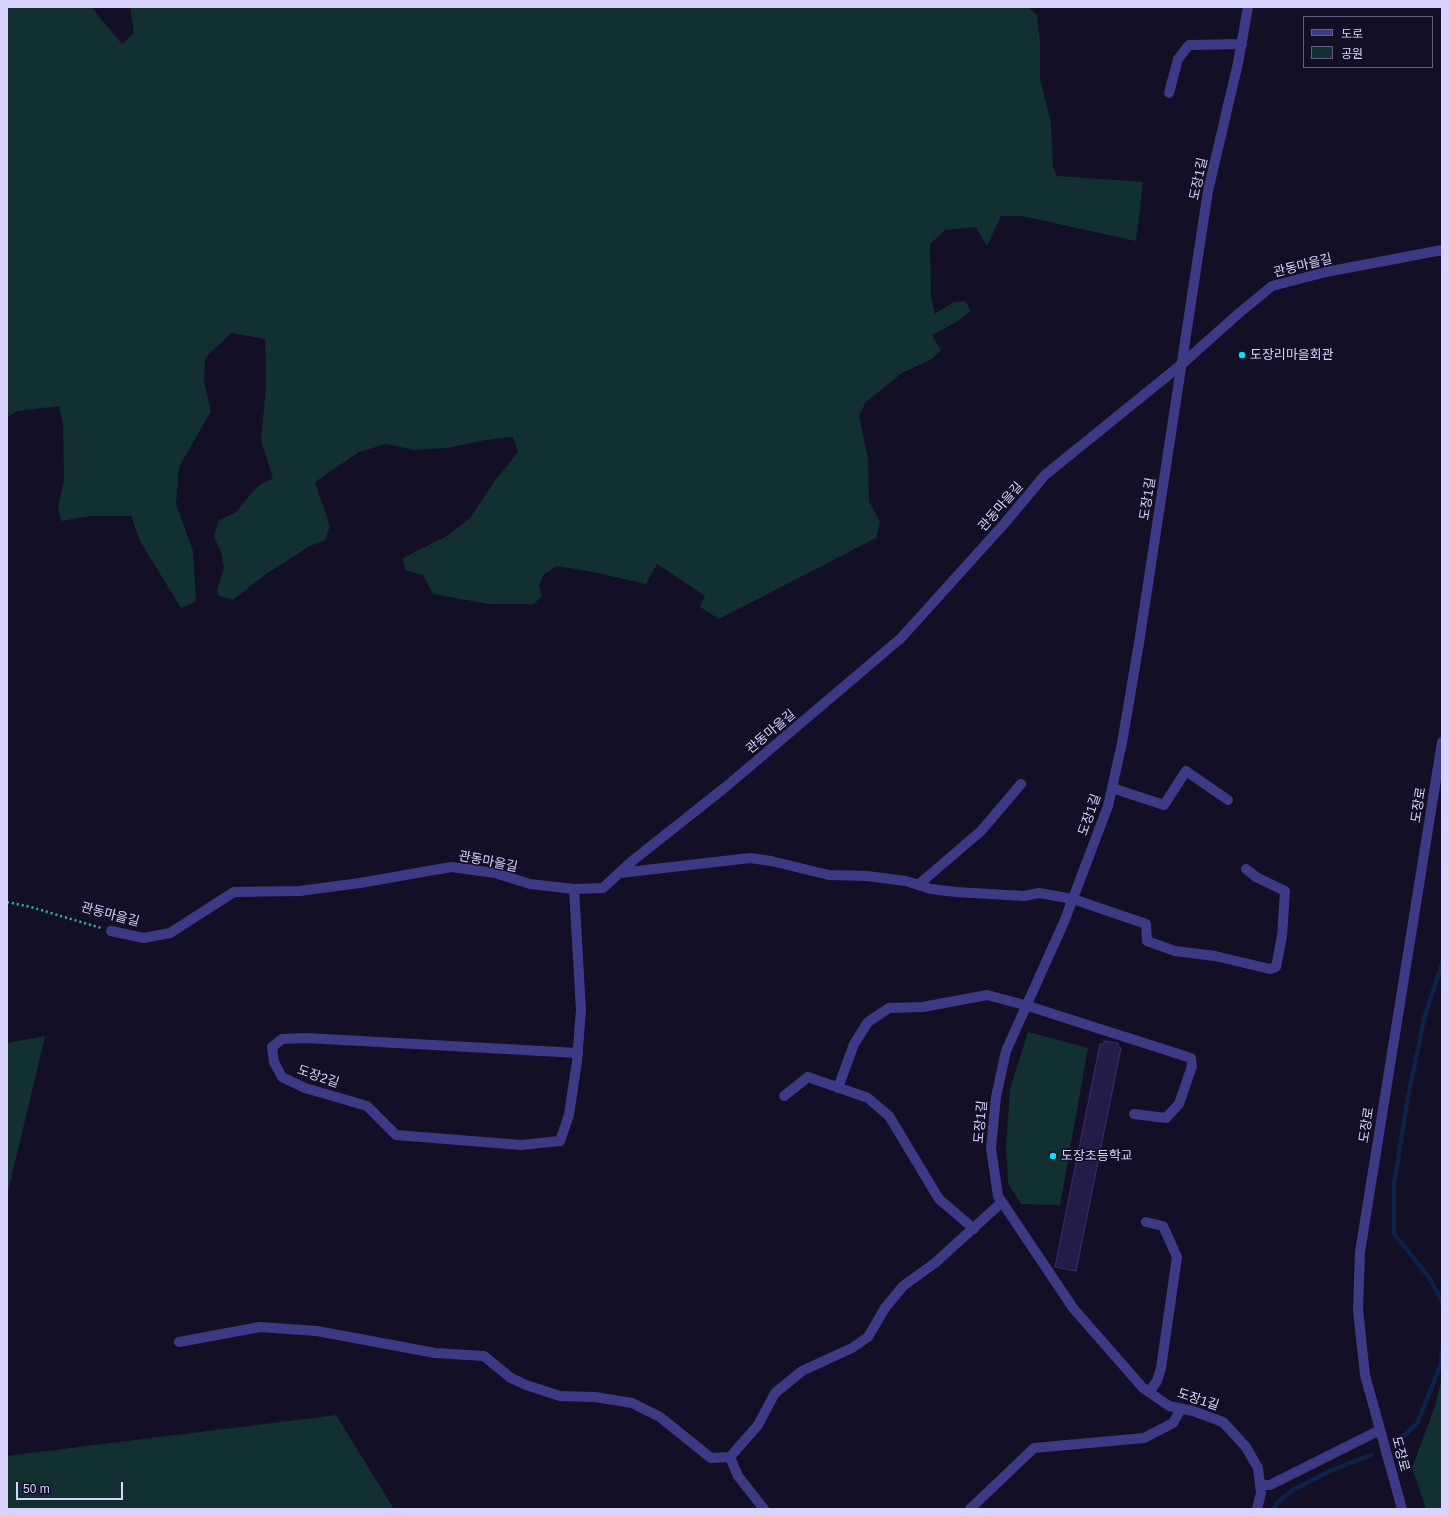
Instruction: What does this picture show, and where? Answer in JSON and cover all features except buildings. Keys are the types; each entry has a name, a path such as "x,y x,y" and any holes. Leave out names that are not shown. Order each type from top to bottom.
{"street":[{"name":"도장1길","path":"1248,7 1242,44 1208,191 1139,643 1108,806 1073,900 1028,1006 1006,1051 996,1097 991,1148 998,1196 1074,1308 1108,1349 1144,1388 1169,1406 1181,1408 1223,1422 1246,1447 1258,1468 1261,1493 1257,1509"},
{"path":"1169,93 1178,59 1189,45 1242,44"},
{"name":"관동마을길","path":"111,931 144,938 170,933 234,892 300,891 451,868 495,873 530,884 574,889 603,888 631,862 734,780 901,638 1004,524 1045,475 1182,364 1272,286 1326,272 1442,250"},
{"name":"도장로","path":"1402,1509 1365,1375 1358,1310 1360,1252 1442,742"},
{"path":"1112,788 1164,805 1186,771 1228,800"},
{"path":"918,885 981,831 1021,784"},
{"path":"620,873 750,858 771,861 829,875 867,876 906,881 918,885 956,892 1024,896 1040,893 1073,900 1146,924 1147,941 1175,951 1215,956 1270,970 1276,966 1282,936 1285,891 1256,877 1246,869"},
{"name":"도장2길","path":"574,889 581,1010 578,1052 569,1115 560,1141 521,1145 396,1135 366,1106 305,1088 282,1077 274,1062 272,1047 282,1039 306,1038 578,1052"},
{"path":"838,1088 854,1044 868,1022 889,1008 923,1007 987,995 1028,1006 1191,1058 1192,1066 1179,1104 1166,1118 1134,1114"},
{"path":"784,1096 808,1078 868,1098 889,1116 939,1199 974,1229"},
{"path":"179,1342 260,1327 317,1331 435,1353 484,1356 511,1378 526,1385 553,1394 560,1396 595,1397 632,1403 660,1417 712,1458 730,1457 758,1425 775,1393 802,1372 852,1348 868,1337 885,1308 903,1286 935,1263 1002,1202"},
{"path":"1146,1222 1163,1226 1177,1257 1161,1368 1156,1381 1149,1392"},
{"path":"970,1509 1034,1448 1144,1438 1173,1423 1181,1408"},
{"path":"1260,1485 1270,1485 1380,1430"},
{"path":"730,1457 738,1476 764,1509"}],"path":[{"name":"관동마을길","path":"7,902 31,907 111,931"}],"green space":[{"path":"7,7 91,7 122,44 134,33 130,7 1028,7 1037,15 1040,41 1040,79 1051,123 1053,167 1057,176 1143,182 1136,241 1022,216 1001,216 987,246 976,227 945,230 930,244 931,297 935,314 953,302 965,301 971,311 955,323 932,335 941,350 932,359 902,373 866,402 859,415 868,459 869,501 880,522 876,538 719,619 700,607 705,596 657,564 646,584 588,571 557,566 544,574 539,586 542,596 534,604 489,604 433,594 423,575 405,570 403,558 447,536 470,518 496,479 518,452 513,437 485,440 447,448 414,450 386,444 359,452 315,482 330,526 325,540 310,546 266,574 233,600 219,596 217,590 224,568 221,552 214,537 218,521 235,513 254,490 263,483 273,479 261,440 266,387 265,339 231,333 205,358 204,382 211,411 179,467 176,504 193,551 196,602 181,608 140,541 131,516 91,516 61,521 58,507 64,480 63,425 59,406 17,411 7,418"},
{"path":"1028,1032 1088,1048 1060,1205 1021,1204 1008,1183 1006,1147 1010,1089"},
{"path":"45,1036 7,1196 7,1043"},
{"path":"1442,1377 1442,1509 1426,1509 1412,1468 1435,1406"},
{"path":"336,1415 394,1509 7,1509 7,1456"}],"waterway":[{"path":"1442,964 1424,1019 1407,1103 1394,1184 1394,1234 1428,1276 1442,1301"},
{"path":"1400,1439 1417,1424 1441,1364 1442,1351"},
{"path":"1274,1509 1277,1503 1293,1490 1332,1470 1371,1455"}],"place":[{"name":"도장리마을회관","path":"1242,355"},
{"name":"도장초등학교","path":"1053,1156"}]}
